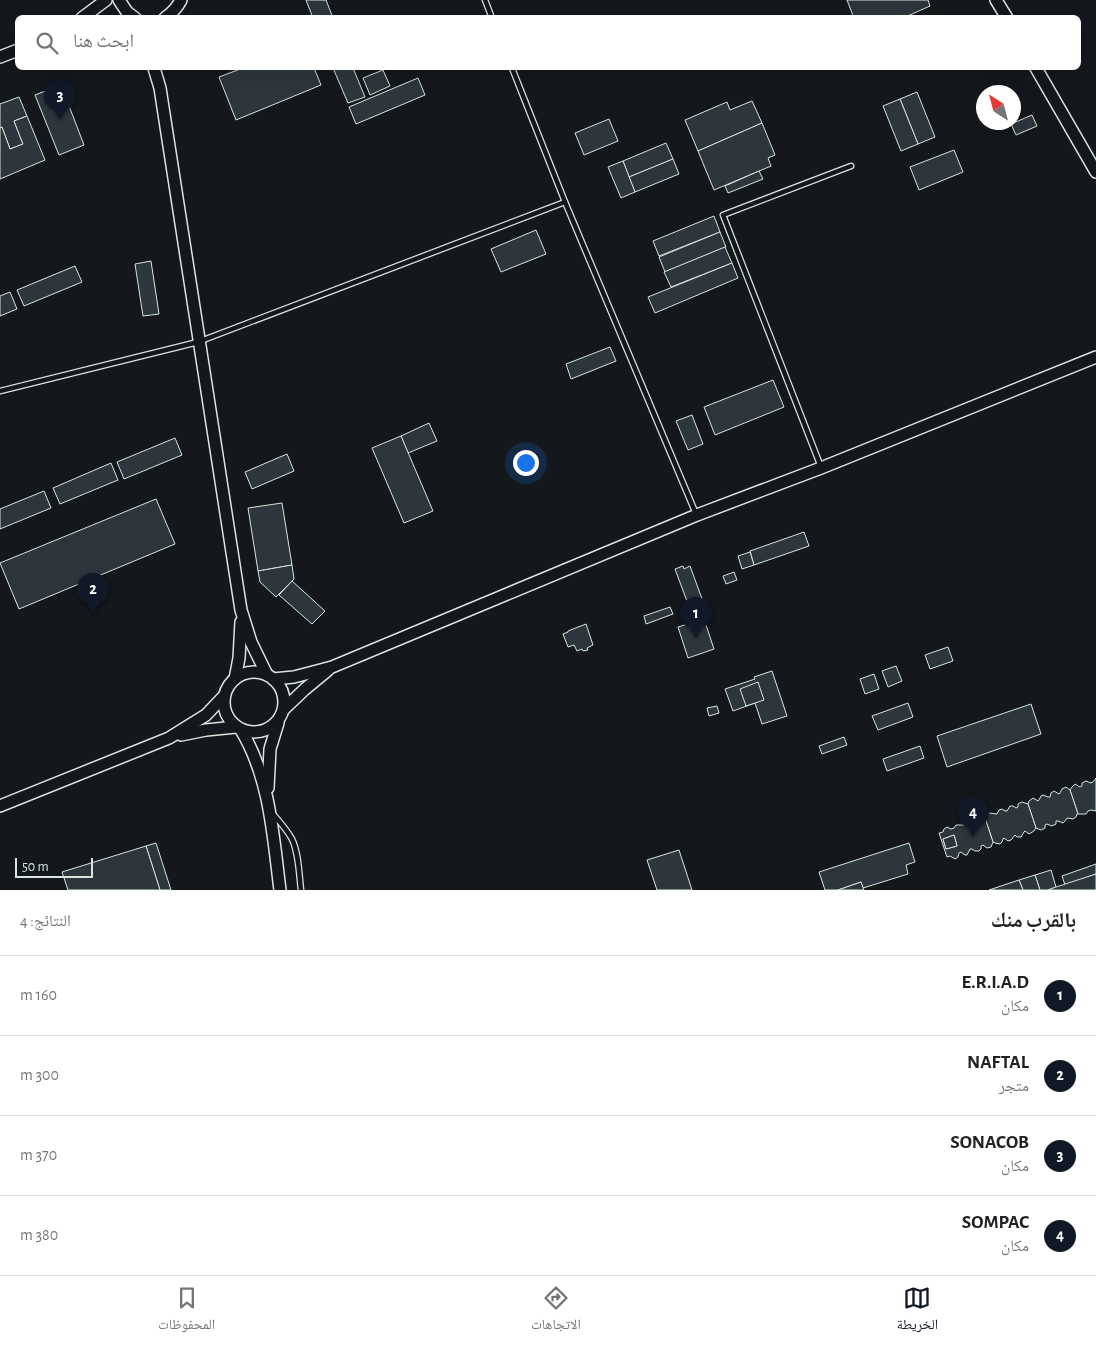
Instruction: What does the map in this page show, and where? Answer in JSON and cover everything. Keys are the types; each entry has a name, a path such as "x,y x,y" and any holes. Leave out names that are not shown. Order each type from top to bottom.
{"street":[{"path":"86,15 106,0"},
{"path":"119,0 129,15"},
{"path":"169,15 177,8 181,0"},
{"path":"996,0 1005,15"},
{"path":"0,57 15,51"},
{"path":"155,70 160,88 241,610 250,642 258,659 270,677 282,689 284,709"},
{"path":"160,88 161,70"},
{"path":"1037,70 1096,172"},
{"path":"169,738 206,715 224,696 230,684 247,673 254,672 270,677 294,676 332,667 697,515 821,468 1096,357"},
{"path":"235,679 240,653 241,610"},
{"path":"280,890 269,804 270,748 278,721 284,709 332,667"},
{"path":"224,696 227,716 238,728 254,755 269,804"},
{"path":"0,806 169,738 206,730 238,728 247,732 261,732 268,730 278,721"}],"lane":[{"path":"485,0 491,15"},
{"path":"513,70 565,202 697,515"},
{"path":"821,468 723,215 851,166"},
{"path":"0,391 198,342 565,202"},
{"path":"269,804 294,844 301,890"}],"building":[{"path":"306,0 326,0 332,15 312,15"},
{"path":"847,0 928,0 930,6 910,15 853,15"},
{"path":"238,70 315,70 321,85 236,120 219,77"},
{"path":"334,70 354,70 365,97 348,103"},
{"path":"383,70 390,86 370,95 363,78"},
{"path":"418,78 425,95 356,124 349,107"},
{"path":"61,85 84,145 59,155 35,95"},
{"path":"917,92 935,137 918,144 900,99"},
{"path":"19,97 27,116 14,121 23,144 10,149 2,127 0,128 0,104"},
{"path":"900,99 918,144 901,151 883,106"},
{"path":"752,101 762,123 698,151 685,120 727,102 730,110"},
{"path":"1032,115 1037,126 1016,135 1014,130 1021,130 1021,120"},
{"path":"27,116 45,160 0,179 0,128 2,127 10,149 23,144 14,121"},
{"path":"609,119 618,141 584,155 575,133"},
{"path":"762,123 775,155 768,158 771,166 714,190 698,151"},
{"path":"666,143 673,159 629,177 623,161"},
{"path":"954,150 963,172 919,190 910,167"},
{"path":"673,159 679,174 635,192 629,177"},
{"path":"623,161 635,192 621,198 608,167"},
{"path":"759,171 763,179 728,193 725,186"},
{"path":"714,216 720,232 659,256 653,241"},
{"path":"536,230 546,254 501,272 491,249"},
{"path":"720,232 726,247 665,272 659,257"},
{"path":"725,247 732,263 671,287 664,272"},
{"path":"151,261 159,314 143,316 135,264"},
{"path":"732,263 738,278 655,313 648,297"},
{"path":"75,266 82,282 24,306 17,290"},
{"path":"10,292 17,309 0,316 0,296"},
{"path":"610,347 616,361 571,379 566,364"},
{"path":"773,380 784,407 715,435 704,407"},
{"path":"692,415 703,444 688,450 676,421"},
{"path":"429,423 437,441 408,453 401,436"},
{"path":"401,436 433,511 404,523 372,448"},
{"path":"175,438 182,455 124,479 117,462"},
{"path":"287,454 294,471 252,489 245,472"},
{"path":"111,463 118,480 60,504 53,488"},
{"path":"44,491 51,508 0,529 0,509"},
{"path":"156,499 175,544 19,609 0,563"},
{"path":"282,503 292,565 258,571 248,508"},
{"path":"804,532 809,546 754,565 750,551"},
{"path":"750,552 754,565 742,569 738,556"},
{"path":"292,565 294,579 276,597 260,582 258,571"},
{"path":"683,566 684,569 690,566 705,607 691,612 675,569"},
{"path":"734,572 737,580 726,584 723,576"},
{"path":"292,581 325,611 312,624 279,595"},
{"path":"670,607 673,614 646,624 644,616"},
{"path":"704,619 714,649 688,658 678,627"},
{"path":"586,624 593,645 587,648 588,650 583,651 582,649 577,651 574,645 568,647 563,634"},
{"path":"948,647 953,661 930,669 925,655"},
{"path":"896,666 902,681 888,687 882,671"},
{"path":"772,671 787,716 762,724 755,703 733,711 725,689"},
{"path":"874,674 879,689 865,694 860,679"},
{"path":"758,682 764,700 746,706 740,689"},
{"path":"908,703 913,717 878,730 872,716"},
{"path":"1031,704 1041,734 947,767 937,736"},
{"path":"717,706 719,713 709,716 707,708"},
{"path":"844,737 847,745 822,754 819,746"},
{"path":"920,746 924,758 887,771 883,759"},
{"path":"1096,778 1096,811 1091,810 1086,814 1078,814 1070,790 1075,784 1080,787 1082,783 1086,781 1091,783"},
{"path":"1066,787 1070,790 1078,814 1076,817 1073,819 1067,818 1063,823 1056,821 1056,824 1052,826 1047,824 1041,830 1036,828 1028,804 1029,801 1033,798 1038,801 1043,795 1050,797 1054,791 1059,794"},
{"path":"1022,802 1028,804 1036,828 1034,831 1029,834 1025,831 1021,837 1015,835 1008,841 1004,838 1000,844 993,842 985,818 989,813 997,814 1002,809 1007,811 1010,806 1016,808"},
{"path":"978,818 985,818 993,842 991,847 987,848 983,845 979,851 970,849 967,855 961,852 955,859 950,856 947,857 939,833 943,832 947,827 951,829 956,825 964,825 970,820 973,822","holes":["954,835 957,846 946,849 943,839"]},
{"path":"954,835 957,846 946,849 943,839"},
{"path":"156,843 171,890 160,890 146,846"},
{"path":"909,843 915,862 906,865 908,874 863,888 861,882 838,890 825,890 819,872"},
{"path":"146,846 160,890 68,890 62,872"},
{"path":"679,850 692,890 657,890 647,860"},
{"path":"1096,864 1096,874 1065,885 1062,876"},
{"path":"1051,870 1056,887 1040,890 1035,875"},
{"path":"1096,874 1096,890 1048,890 1056,887"},
{"path":"1035,875 1040,890 1023,890 1019,880"},
{"path":"1019,880 1023,890 989,890"},
{"path":"861,882 864,890 838,890"}],"place":[{"name":"SONACOB","path":"60,120"},
{"name":"NAFTAL","path":"93,614"},
{"name":"E.R.I.A.D","path":"696,638"},
{"name":"SOMPAC","path":"973,837"}]}
